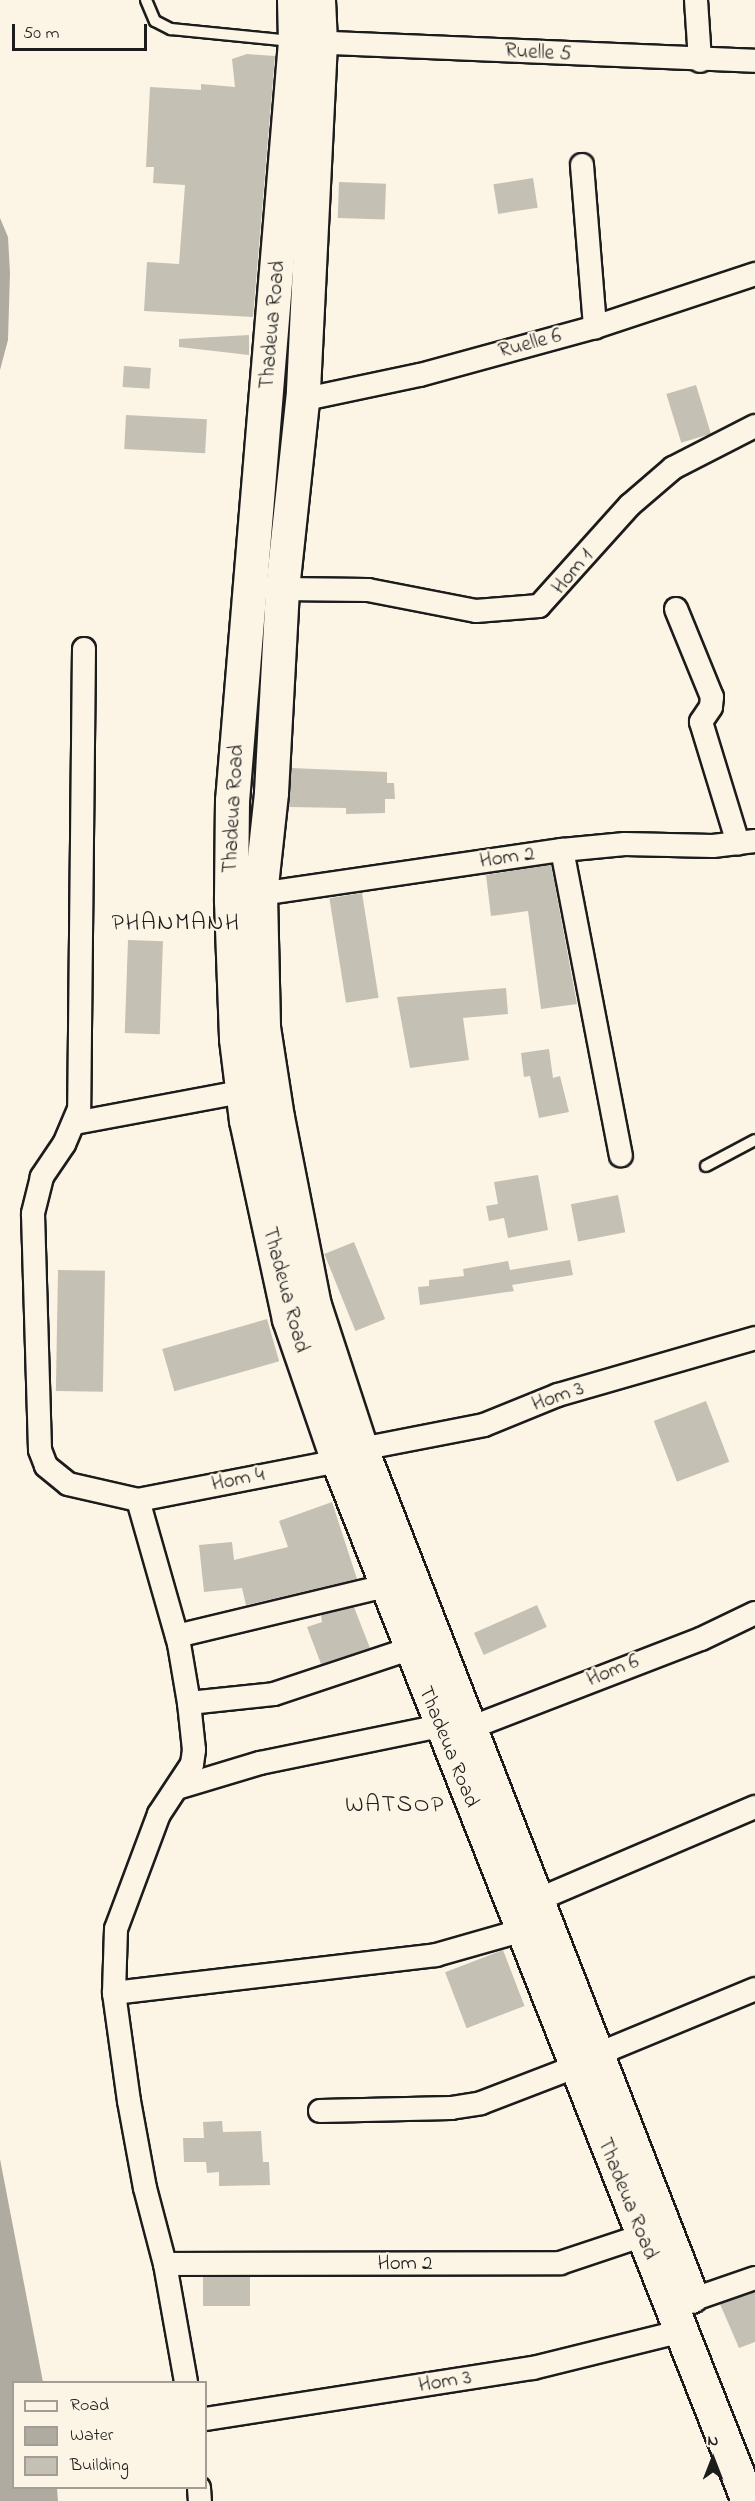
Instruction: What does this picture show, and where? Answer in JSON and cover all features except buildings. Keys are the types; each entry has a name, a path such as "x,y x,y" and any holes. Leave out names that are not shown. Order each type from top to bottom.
{"main road":[{"name":"Thadeua Road","path":"294,0 308,42 302,396 282,589 271,793 260,894 264,1027 286,1173 349,1455 385,1586 409,1648 455,1727 537,1900 641,2236 755,2457"},
{"name":"Thadeua Road","path":"318,0 308,42 267,389 232,800 231,901 241,1092 289,1319 349,1455 455,1727 520,1931 585,2061 682,2312 748,2501"},
{"path":"267,389 302,396"}],"street":[{"path":"696,0 700,61"},
{"name":"Ruelle 5","path":"308,42 700,61 755,61"},
{"path":"582,165 595,327"},
{"name":"Ruelle 6","path":"302,396 420,375 595,327 755,274"},
{"name":"Hom 1","path":"282,589 368,590 476,611 539,606 630,505 673,468 755,426"},
{"path":"676,609 712,696 711,707 701,722 746,842"},
{"path":"84,649 79,1109 75,1123 42,1177 33,1214 40,1450 50,1471 68,1484 138,1500 177,1636 189,1703 195,1750 192,1764 159,1814 116,1929 114,1993 143,2177 165,2264 186,2381"},
{"name":"Hom 2","path":"260,894 562,850 625,844 713,846 746,842"},
{"path":"562,850 621,1155"},
{"path":"75,1123 241,1092"},
{"name":"Hom 3","path":"349,1455 484,1425 558,1395 755,1338"},
{"name":"Hom 4","path":"138,1500 349,1455"},
{"path":"177,1636 385,1586"},
{"name":"Hom 6","path":"177,1788 260,1763 455,1727 701,1639 755,1613"},
{"path":"189,1703 274,1694 409,1648"},
{"path":"537,1900 755,1807"},
{"path":"114,1993 436,1955 520,1931"},
{"path":"320,2111 471,2104 585,2061 755,1989"},
{"name":"Hom 2","path":"165,2264 560,2263 641,2236"},
{"name":"Hom 3","path":"207,2419 533,2368 682,2312 755,2278"}],"lane":[{"path":"146,0 154,21 171,29 308,42"},
{"path":"706,1166 755,1140"}],"water":[{"path":"0,218 8,237 10,273 8,340 0,370"},
{"path":"0,2159 43,2381 12,2381 12,2489 57,2489 58,2501 0,2501"}],"district":[{"name":"PHANMANH","path":"176,924"},
{"name":"WATSOP","path":"395,1806"}]}
